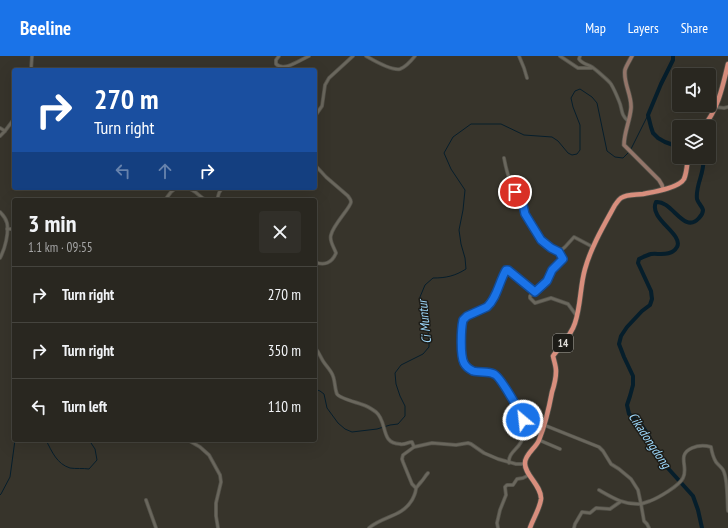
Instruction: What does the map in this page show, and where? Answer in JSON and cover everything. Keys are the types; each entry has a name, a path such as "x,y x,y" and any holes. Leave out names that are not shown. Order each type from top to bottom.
{"highway":[{"path":"716,104 726,77 728,64"},
{"name":"14","path":"525,464 527,457 539,440 550,403 556,372 553,356 571,331 575,322 585,269 615,205 620,199 632,195 663,189 679,184 682,181 686,171 687,164"},
{"path":"525,464 540,492 541,500 530,528"}],"main road":[{"path":"632,56 625,70 631,106 624,145 659,180 663,189"}],"street":[{"path":"31,68 32,56"},
{"path":"279,56 276,60 276,64 278,66 286,67 309,56"},
{"path":"317,113 322,106 325,85 329,78 353,56"},
{"path":"366,56 379,63 398,69 410,62 415,56"},
{"path":"519,56 526,78"},
{"path":"560,56 578,68 593,68"},
{"path":"580,56 578,59 580,61 593,68 611,85 620,102 622,113 629,121"},
{"path":"716,107 728,107"},
{"path":"0,136 12,122"},
{"path":"0,128 5,131"},
{"path":"504,158 506,169 515,192 522,201 525,214 535,232 542,242 559,252 563,258 563,260 552,270 547,281 530,296 535,303 551,298 568,304 577,315"},
{"path":"317,167 348,196 351,203 331,234 331,240 336,253 335,256 325,264 317,263"},
{"path":"166,198 174,190"},
{"path":"195,190 203,198"},
{"path":"0,212 6,221 7,229 5,246 0,258"},
{"path":"7,229 12,229"},
{"path":"559,252 574,237 594,248"},
{"path":"509,462 511,454 522,440 524,423 522,417 503,384 496,375 490,372 482,373 474,371 467,368 464,364 461,336 462,322 467,316 490,305 504,272 507,270 535,292"},
{"path":"317,350 323,362 332,372 338,396 366,406 378,414 390,441 400,444 412,442 414,447"},
{"path":"528,433 530,423 536,420 599,447 610,464 631,479 636,486 644,520 649,528"},
{"path":"539,440 560,450"},
{"path":"191,442 209,454 220,475 221,480 216,500 218,528"},
{"path":"416,488 412,484 402,459 404,454 414,447 432,443 456,445 470,443 491,456 509,462 525,464"},
{"path":"599,490 621,502 641,504 650,501 678,485 684,476 685,470 683,459 686,452 702,445 711,447 715,461 724,470 728,511"},
{"path":"369,528 376,522 400,513 405,509 414,497 416,488 428,473"},
{"path":"498,528 497,523 506,495 506,486 514,485 517,479 530,475"},
{"path":"146,500 156,528"},
{"path":"574,528 582,512 590,513 596,508 610,509 621,502"}],"waterway":[{"name":"Ci Muntur","path":"672,144 658,138 653,133 648,115 673,60 673,56"},
{"name":"Ci Muntur","path":"317,390 324,394 327,408 338,423 345,429 352,432 377,429 398,424 405,416 405,406 396,384 395,373 401,365 423,354 429,347 429,335 421,314 420,297 425,285 433,278 450,276 466,269 459,230 465,190 451,169 444,153 453,137 471,124 501,124 524,135 552,137 558,141 568,153 572,155 577,154 580,150 580,125 571,98 575,91 580,89 592,97 597,103 607,151 615,157 623,158 629,152"},
{"name":"Ci Muntur","path":"631,149 648,115"},
{"name":"Cikadongdong","path":"702,528 693,496 656,455 649,436 641,424 629,414 627,405 633,385 633,376 619,344 621,336 627,327 650,305 652,299 651,291 638,263 639,259 646,255 672,252 677,247 678,242 676,237 657,214 655,208 656,202 667,206 683,220 694,222 699,218 703,210 697,199 697,194 704,164"},
{"name":"Ci Muntur","path":"0,495 10,477 15,442"},
{"name":"Ci Muntur","path":"47,442 58,461 65,466 70,468 89,469 97,460 95,449 90,442"}],"route":[{"path":"515,192 522,201 525,214 535,232 541,240 559,252 563,258 563,261 552,270 547,281 535,292 508,270 506,270 490,305 467,316 463,320 461,336 464,364 467,368 474,371 494,373 503,384 523,420"}]}
